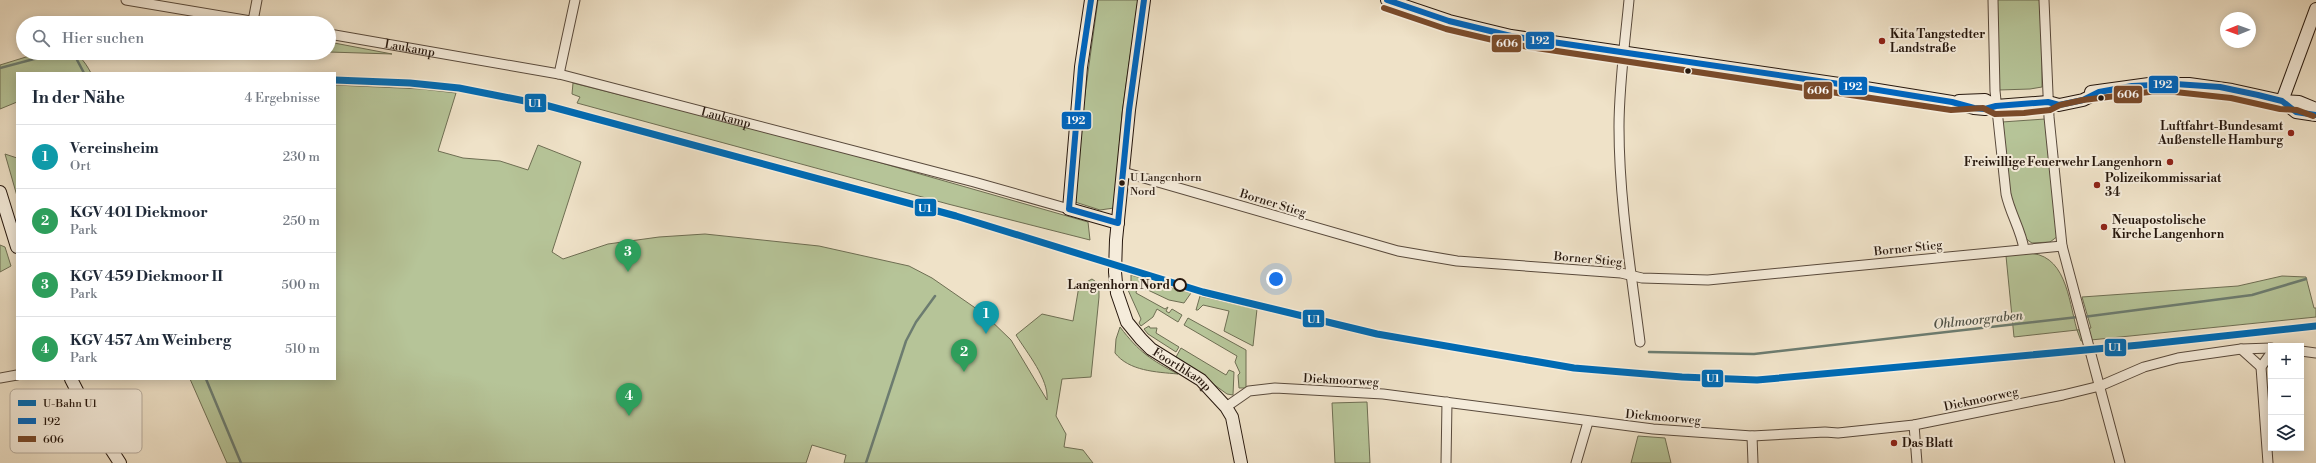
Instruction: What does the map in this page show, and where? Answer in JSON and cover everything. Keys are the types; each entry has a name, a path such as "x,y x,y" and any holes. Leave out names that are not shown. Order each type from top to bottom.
{"street":[{"path":"126,0 222,16"},
{"path":"257,0 258,16"},
{"path":"559,74 576,0"},
{"path":"1069,209 1081,67 1091,0"},
{"name":"Foorthkamp","path":"1144,0 1123,172 1118,223 1115,280 1121,307 1135,333 1152,349 1201,380 1226,407 1232,417 1241,463"},
{"path":"1387,0 1449,21 1511,36 1952,102 1985,100 1996,106 2048,102 2057,96 2099,92 2149,84 2189,84 2232,90 2282,101 2299,102 2316,109"},
{"path":"1629,0 1619,104 1619,158 1631,275 1640,342"},
{"path":"1993,0 1992,28 1996,106 2006,194 2010,209 2023,240 2024,249"},
{"path":"2044,0 2048,102 2062,246 2120,463"},
{"path":"2282,101 2316,9"},
{"name":"Laukamp","path":"336,35 559,74 974,182 1118,223"},
{"path":"2282,101 2296,112 2316,115"},
{"name":"Borner Stieg","path":"1123,172 1365,243 1403,252 1457,260 1631,275 1642,278 1708,280 2062,246"},
{"path":"0,192 16,244"},
{"name":"Diekmoorweg","path":"1226,407 1249,391 1275,388 1383,394 1653,430 1752,436 1825,432 1838,433 1914,425 2100,386 2144,367 2178,358 2241,349 2268,348"},
{"path":"2241,349 2261,367"},
{"path":"2304,351 2316,353"},
{"path":"2268,357 2261,367 2268,463"},
{"path":"0,378 16,374"},
{"path":"72,380 76,389"},
{"path":"1446,463 1447,402"},
{"path":"1576,463 1588,422"},
{"path":"1914,425 1917,463"},
{"path":"1752,436 1753,463"},
{"path":"114,453 120,463"}],"green space":[{"path":"1098,0 1138,0 1122,114 1114,208 1100,210 1075,202 1081,123"},
{"path":"1996,0 2042,0 2042,87 1999,90"},
{"path":"336,43 392,54 336,52"},
{"path":"16,60 83,60 90,72 16,72 16,102 0,109 0,65"},
{"path":"573,83 808,142 1088,222 1090,240 948,204 577,103 580,97 572,94"},
{"path":"336,85 422,89 456,93 438,151 463,158 500,161 528,170 538,145 581,162 552,252 563,259 608,244 659,237 705,234 819,246 909,266 932,278 984,314 1011,340 1047,400 1047,392 1041,375 1016,335 1042,314 1073,321 1079,286 1092,279 1099,284 1091,377 1062,379 1056,416 1066,434 1064,447 1083,450 1093,463 844,463 846,455 812,445 806,463 227,463 190,380 336,380"},
{"path":"2045,119 2058,236 2050,242 2032,243 2024,236 2018,224 2013,207 2002,122"},
{"path":"5,154 16,158 16,192"},
{"path":"0,245 5,247 11,266 0,272"},
{"path":"2025,253 2039,255 2049,260 2057,268 2067,291 2077,330 2014,337 2006,256"},
{"path":"1131,275 1191,293 1184,303 1169,300 1131,282"},
{"path":"2282,276 2306,277 2314,308 2316,308 2316,317 2081,341 2077,330 2091,328 2082,297 2238,286"},
{"path":"1128,285 1137,288 1136,293 1165,309 1168,307 1166,311 1169,313 1172,309 1182,315 1178,322 1157,309 1153,317 1141,326 1139,323 1141,319 1128,290"},
{"path":"1200,296 1257,309 1253,346 1224,331 1229,311 1203,305 1196,310"},
{"path":"1188,318 1246,350 1246,388 1239,388 1238,375 1240,373 1235,362 1237,356 1184,325"},
{"path":"1149,326 1150,328 1157,328 1156,333 1179,347 1176,352 1148,334 1144,329"},
{"path":"1120,327 1133,343 1146,355 1178,374 1144,370 1128,364 1121,359 1115,353 1116,339"},
{"path":"1181,348 1226,375 1229,370 1234,372 1233,395 1227,394 1176,357"},
{"path":"1367,402 1370,463 1335,463 1332,403"},
{"path":"1638,436 1665,438 1671,463 1631,463"}],"waterway":[{"path":"0,68 30,60"},
{"path":"77,60 83,72"},
{"name":"Ohlmoorgraben","path":"2083,317 2252,295 2306,279"},
{"path":"866,463 906,341 916,322 935,296"},
{"name":"Ohlmoorgraben","path":"1649,352 1754,354 2078,317"},
{"path":"206,380 241,463"}],"metro line":[{"name":"U1","path":"336,80 410,83 459,88 545,105 956,216 1203,292 1377,334 1574,368 1682,377 1757,380 2140,345 2316,326"}],"transit line":[{"name":"192","path":"1091,0 1081,67 1069,209 1118,223 1129,110 1144,0"},
{"name":"192","path":"1387,0 1449,21 1511,36 1853,86 1952,102 1974,108 1985,109 1996,106 2048,102 2059,105 2083,100 2099,92 2132,86 2175,84 2220,87 2258,95 2282,101 2296,112 2316,115"},
{"name":"606","path":"1384,8 1446,29 1510,44 1951,110 1983,108 1995,114 2024,113 2050,110 2060,105 2083,100 2149,92 2175,92 2231,98 2280,109 2297,110 2313,116"}],"place":[{"name":"Kita Tangstedter Landstraße","path":"1882,41"},
{"name":"Luftfahrt-Bundesamt Außenstelle Hamburg","path":"2291,133"},
{"name":"Freiwillige Feuerwehr Langenhorn","path":"2170,162"},
{"name":"U Langenhorn Nord","path":"1122,183"},
{"name":"Polizeikommissariat 34","path":"2097,185"},
{"name":"Neuapostolische Kirche Langenhorn","path":"2104,227"},
{"name":"KGV 459 Diekmoor II","path":"628,272"},
{"name":"Langenhorn Nord","path":"1180,285"},
{"name":"Vereinsheim","path":"986,334"},
{"name":"KGV 401 Diekmoor","path":"964,372"},
{"name":"KGV 457 Am Weinberg","path":"629,416"},
{"name":"Das Blatt","path":"1894,443"}]}
